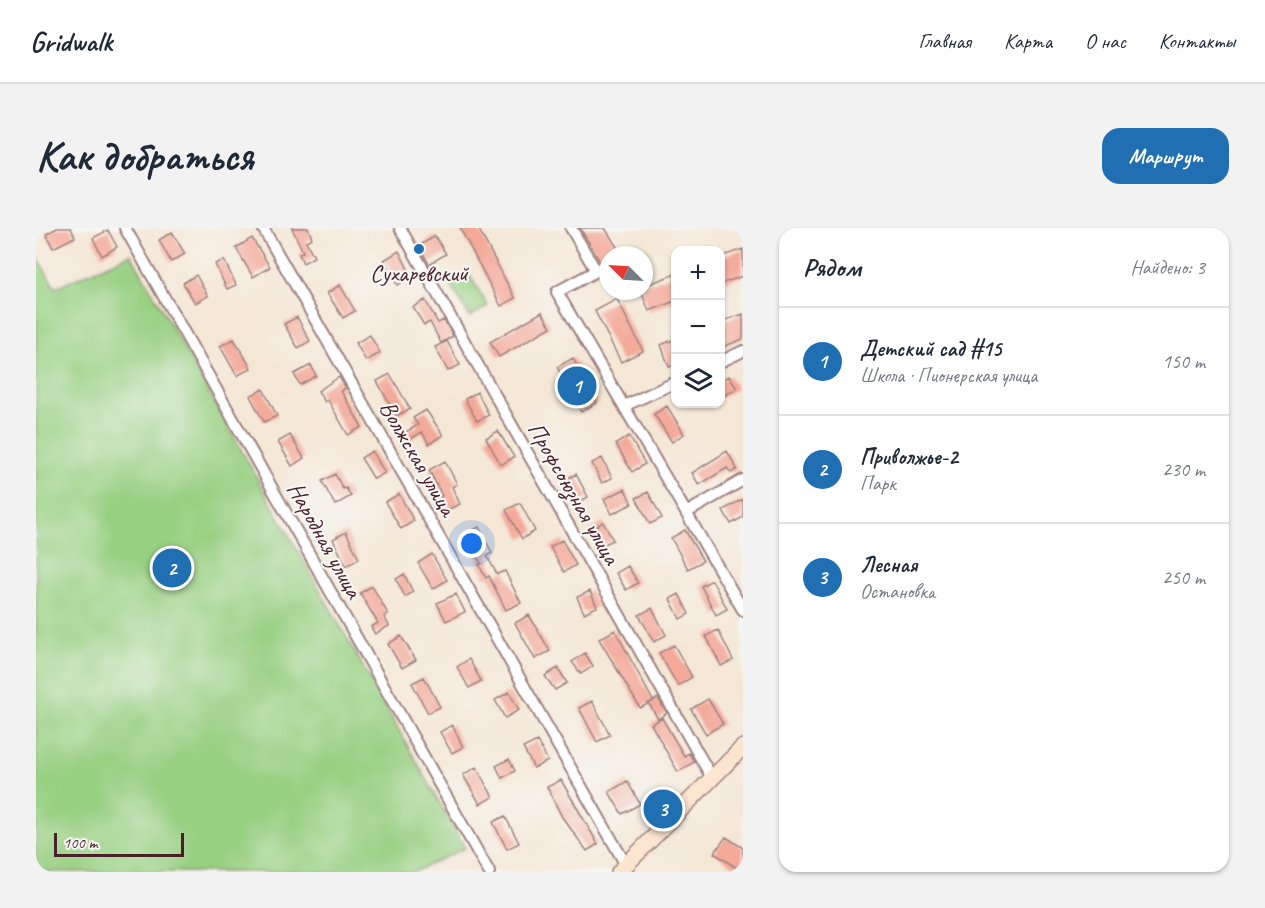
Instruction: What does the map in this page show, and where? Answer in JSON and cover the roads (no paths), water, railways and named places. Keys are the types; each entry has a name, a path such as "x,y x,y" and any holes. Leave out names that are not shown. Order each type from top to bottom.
{"street":[{"name":"Народная улица","path":"125,228 489,872"},
{"name":"Волжская улица","path":"263,228 622,868"},
{"name":"Профсоюзная улица","path":"400,228 712,778"},
{"path":"570,228 596,271 557,292 743,610"},
{"path":"725,360 743,351"},
{"path":"624,406 671,384"},
{"path":"686,513 743,480"},
{"path":"622,868 743,747"}],"place":[{"name":"Сухаревский","path":"419,249"},
{"name":"Детский сад #15","path":"577,386"},
{"name":"Приволжье-2","path":"172,568"},
{"name":"Лесная","path":"663,809"}]}
